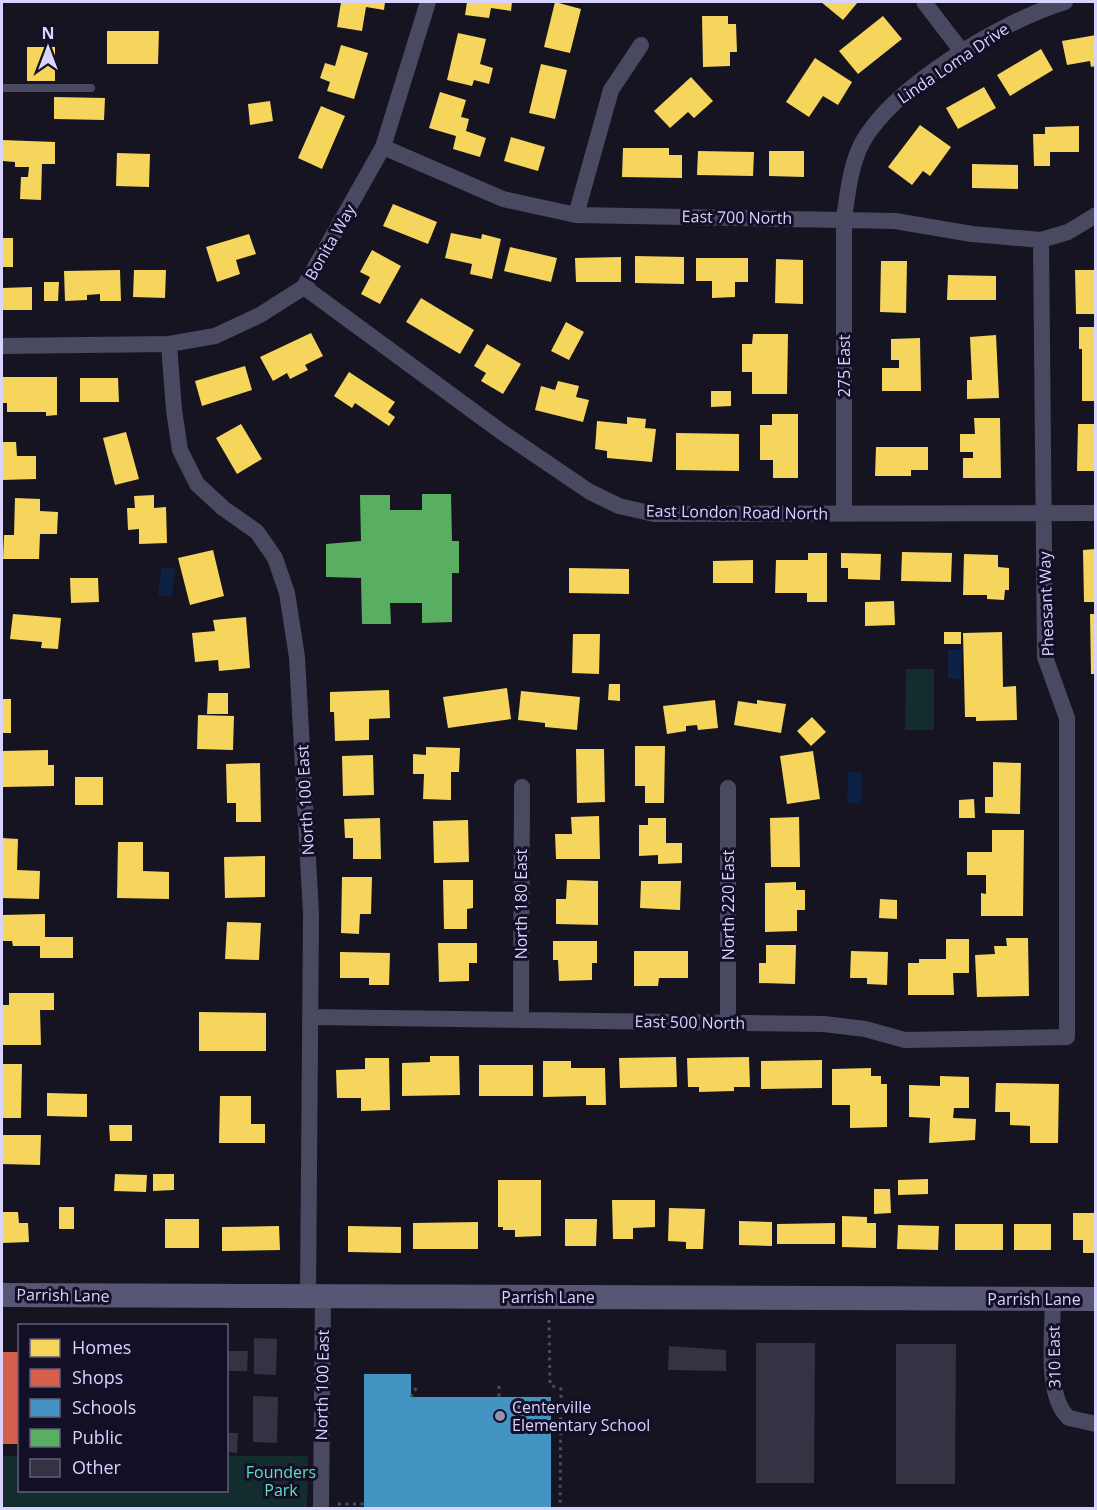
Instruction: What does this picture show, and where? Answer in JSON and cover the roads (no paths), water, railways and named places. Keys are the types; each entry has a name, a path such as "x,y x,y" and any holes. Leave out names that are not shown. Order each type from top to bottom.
{"street":[{"name":"Bonita Way","path":"2,346 169,344 215,336 260,315 304,287 383,147 428,2"},
{"path":"924,2 963,53"},
{"name":"Linda Loma Drive","path":"844,218 849,179 862,144 886,109 919,82 1004,26 1065,2"},
{"path":"576,215 611,90 641,45"},
{"name":"East 700 North","path":"383,147 503,199 576,215 844,218 895,221 972,234 1041,240 1068,232 1095,215"},
{"name":"275 East","path":"844,218 844,514"},
{"name":"Pheasant Way","path":"1041,240 1045,657 1067,718 1067,1037"},
{"name":"East London Road North","path":"304,287 503,433 590,492 619,506 654,514 1095,513"},
{"name":"North 100 East","path":"169,344 174,410 180,450 197,484 223,508 257,532 275,558 287,593 297,657 311,914 321,1509"},
{"name":"North 180 East","path":"521,1020 522,787"},
{"name":"North 220 East","path":"728,788 728,1023"},
{"name":"East 500 North","path":"311,1017 824,1024 865,1029 905,1040 1067,1037"},
{"name":"Parrish Lane","path":"2,1294 1095,1299"},
{"name":"310 East","path":"1053,1299 1053,1386 1056,1400 1063,1413 1077,1421 1095,1424"}],"lane":[{"path":"2,88 91,88"}],"water":[{"path":"162,567 176,569 171,597 158,595"},
{"path":"948,650 961,650 961,679 948,678"},
{"path":"848,772 862,773 861,803 847,803"}],"place":[{"name":"Centerville Elementary School","path":"500,1416"}],"park label":[{"name":"Founders Park","path":"281,1481"}]}
